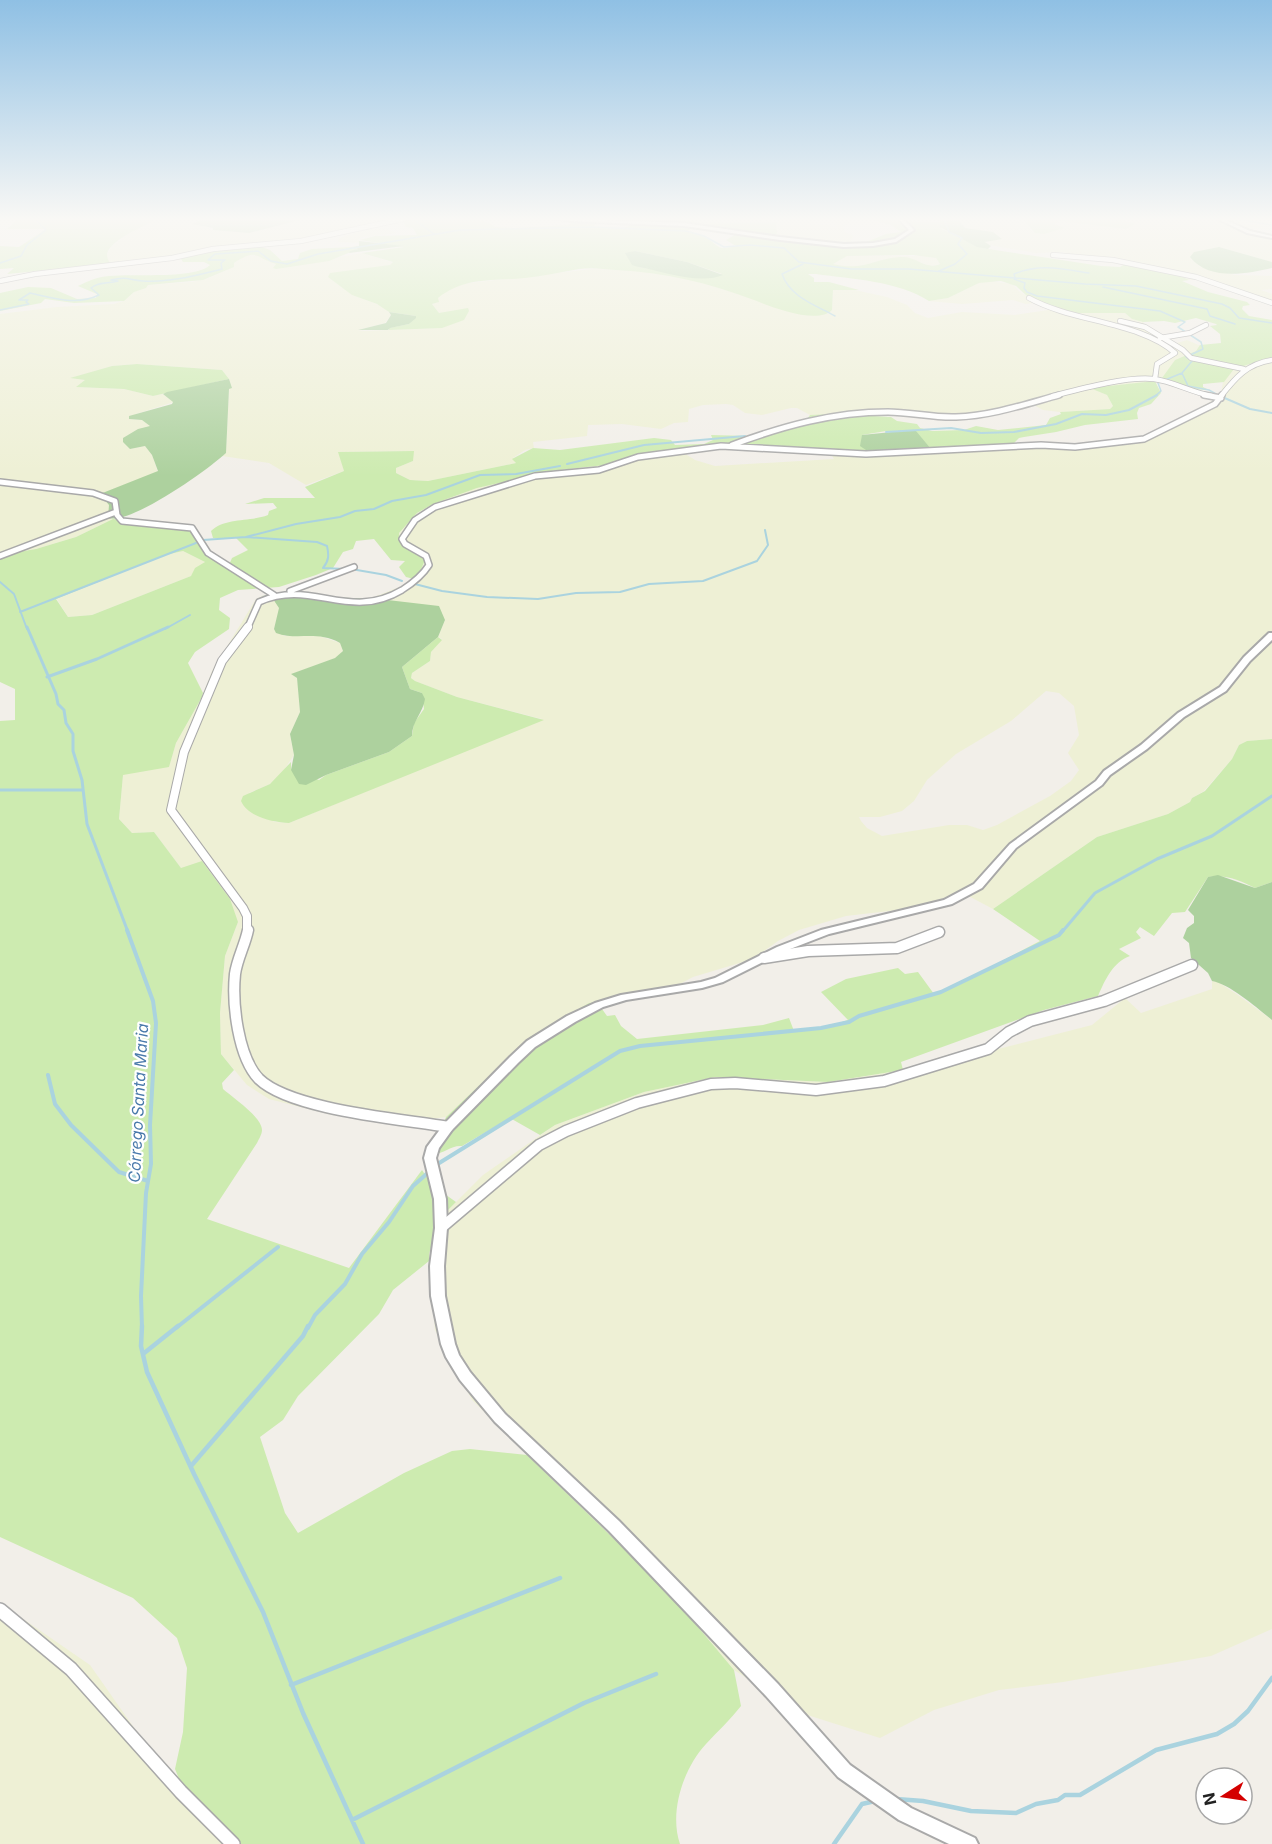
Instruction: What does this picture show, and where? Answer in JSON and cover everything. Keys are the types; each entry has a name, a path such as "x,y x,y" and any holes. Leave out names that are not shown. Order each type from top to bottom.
{"street":[{"path":"1040,304 1127,331 1160,338 1190,333 1206,325"},
{"path":"1120,321 1145,327 1192,358 1244,369"},
{"path":"1127,331 1174,350 1174,355 1157,364 1155,380"},
{"path":"92,521 122,521 194,528 202,546 208,553 276,595 300,593 360,603 382,600 416,581 427,570 429,561 426,556 405,544 402,539 414,522 430,509 535,476 599,470 638,457 732,446 866,454 1041,445 1075,447 1148,438 1215,404 1234,378 1244,369 1259,362 1272,360"},
{"path":"732,446 767,432 826,416 888,412 956,417 998,411 1084,389 1155,380 1195,393 1221,398"},
{"path":"0,482 98,494 115,501 116,512 122,521"},
{"path":"0,556 116,512"},
{"path":"354,567 257,604 244,636 223,658 184,752 171,808 174,817 201,849 243,908 249,921 249,929 238,958 235,977 238,1039 243,1056 250,1068 264,1084 290,1097 314,1104 448,1127"},
{"path":"969,1844 905,1814 872,1792 831,1759 772,1690 614,1526 500,1418 465,1376 448,1344 438,1296 437,1266 441,1228 440,1199 432,1172 433,1147 448,1127 531,1044 599,1005 625,997 702,985 719,980 808,937 934,906 970,892 1013,846 1099,783 1107,773 1181,715 1223,689 1246,659 1272,635"},
{"path":"764,958 808,951 897,948 939,932"},
{"path":"441,1228 539,1145 566,1131 657,1096 722,1083 816,1090 884,1081 988,1050 1009,1032 1030,1021 1104,1001 1192,965"},
{"path":"0,1610 71,1669 181,1792 233,1844"}],"green space":[{"path":"0,304 36,304 0,311"},
{"path":"113,304 376,304 384,307 391,315 385,323 358,330 364,331 437,328 463,320 467,313 439,313 432,304 769,304 804,315 828,314 832,310 832,304 905,304 915,313 928,318 962,312 1015,315 1055,309 1076,313 1125,313 1162,334 1153,337 1175,347 1174,344 1187,340 1201,346 1196,351 1175,360 1166,375 1158,381 1092,388 1107,395 1113,406 1110,409 1060,412 1043,410 1028,402 999,410 950,416 894,412 810,415 797,408 762,415 745,413 733,405 703,405 689,409 688,422 674,423 661,429 622,424 588,425 587,436 533,442 534,448 525,450 513,458 516,463 428,481 410,480 396,473 396,468 413,461 413,451 339,452 344,471 306,485 269,463 222,456 226,453 229,379 222,370 137,364 112,366 71,378 87,380 77,387 124,389 153,396 163,394 174,402 136,414 129,419 142,420 151,426 130,449 145,446 152,455 158,472 101,494 110,505 108,517 113,519 76,537 36,549 0,555 0,314 57,307"},
{"path":"377,304 432,304 439,313 468,308 469,311 464,320 442,328 389,330 389,328 409,324 416,316 389,312"},
{"path":"765,304 832,304 832,310 816,316 782,310"},
{"path":"1045,304 1249,304 1243,306 1242,309 1249,316 1272,320 1272,357 1234,369 1224,382 1203,384 1203,387 1209,390 1188,389 1162,378 1175,360 1196,351 1200,345 1221,343 1220,334 1210,326 1216,324 1196,318 1175,323 1143,322 1132,319 1125,313 1077,313 1076,317"},
{"path":"389,312 416,316 416,318 409,324 388,330 358,330 386,323 391,315"},
{"path":"1272,357 1272,739 1247,741 1239,745 1232,759 1204,791 1192,798 1190,802 1168,814 1097,837 993,909 961,892 915,908 846,916 799,930 778,941 753,959 693,977 676,986 590,1003 530,1037 446,1117 393,1124 332,1115 269,1099 247,1085 221,1054 220,1013 225,956 238,922 181,868 154,832 132,833 119,819 123,774 169,766 176,743 202,697 212,671 256,599 262,596 273,599 280,608 274,629 285,636 314,634 340,643 343,651 336,658 292,674 297,678 300,712 290,734 294,755 280,776 270,784 249,793 252,812 275,822 289,823 542,719 457,697 415,681 411,678 412,673 430,661 431,652 442,639 438,637 445,620 369,599 402,586 420,572 425,560 400,540 399,533 417,513 433,504 477,488 524,476 581,469 636,455 679,450 695,460 715,466 834,459 830,452 1060,446 1148,437 1217,398 1221,393 1223,382 1234,369","holes":["1046,691 1059,693 1074,706 1079,735 1068,753 1079,770 1071,781 1050,796 997,825 983,830 967,825 949,825 882,836 867,828 861,821 859,817 880,817 902,811 914,801 927,780 956,754 1011,721"]},
{"path":"137,364 222,370 229,379 153,396 124,389 76,387 85,380 70,378 112,366"},
{"path":"229,379 232,388 229,389 226,453 204,471 151,505 119,518 108,518 109,505 100,494 158,471 152,455 145,446 130,449 123,442 123,438 138,429 150,426 142,420 129,419 129,416 172,404 173,402 163,394 167,392"},
{"path":"1155,381 1161,393 1151,404 1139,408 1138,419 1085,425 1019,438 1013,444 931,449 886,431 862,435 869,452 704,446 636,455 605,465 551,471 477,488 433,504 417,513 399,533 400,540 422,554 425,560 414,579 406,577 399,567 405,561 391,560 374,539 356,541 353,549 343,552 333,568 316,575 279,587 238,590 220,598 219,610 230,618 229,629 195,652 188,663 203,693 202,697 176,743 169,767 123,775 119,819 132,833 154,832 181,868 202,861 230,899 238,922 225,956 220,1013 221,1054 234,1070 222,1083 223,1089 257,1119 262,1132 207,1219 349,1268 422,1170 432,1185 456,1202 440,1218 429,1261 393,1290 379,1314 298,1396 283,1420 260,1437 285,1513 298,1533 404,1473 452,1451 470,1449 527,1455 667,1590 734,1670 741,1706 698,1754 685,1778 680,1791 676,1818 680,1844 231,1844 182,1786 175,1769 183,1732 187,1668 177,1638 133,1598 0,1537 0,721 15,720 15,689 0,682 0,555 36,549 76,537 113,519 189,527 197,543 208,556 223,566 229,565 232,558 248,550 236,538 213,538 211,531 223,524 268,515 269,511 277,508 273,503 245,504 264,498 315,498 305,487 344,471 338,452 414,451 413,461 396,468 396,473 410,480 428,481 516,463 512,459 533,448 560,450 654,438 671,440 675,445 704,444 713,440 711,435 750,436 805,422 810,415 873,412 874,416 891,417 897,421 917,424 920,428 932,431 964,430 976,426 998,430 1046,425 1050,418 1061,414 1060,412 1110,409 1113,406 1107,395 1090,388","holes":["183,551 205,562 195,568 191,576 92,615 68,617 56,599 165,555"]},
{"path":"916,431 931,449 869,452 860,446 862,435"},
{"path":"183,551 205,562 191,576 92,615 68,617 56,598 165,555"},
{"path":"262,596 379,599 439,606 445,620 438,637 402,667 410,689 422,693 425,699 412,736 389,752 326,775 306,785 299,784 291,770 294,755 290,734 300,712 297,678 291,674 335,658 343,651 340,643 331,639 276,633 274,629 279,608 273,599"},
{"path":"438,637 442,640 431,652 430,661 412,673 411,678 457,697 544,720 289,823 262,818 244,806 241,801 243,796 270,784 291,762 291,770 319,780 326,775 389,752 412,736 414,723 424,709 422,693 410,689 402,667"},
{"path":"1272,739 1272,882 1255,888 1232,878 1208,877 1185,912 1172,913 1154,936 1140,927 1136,932 1141,938 1119,949 1130,956 1114,967 1098,996 1044,1010 901,1062 903,1070 828,1082 715,1077 644,1092 555,1125 540,1135 510,1118 462,1146 431,1154 446,1117 530,1037 589,1003 597,1002 607,1016 615,1015 621,1026 637,1039 763,1025 789,1018 794,1031 820,1029 848,1020 821,992 846,979 898,968 905,974 918,972 934,994 954,986 1040,941 993,909 1097,837 1168,814 1190,802 1192,798 1205,791 1232,759 1239,745 1247,741"},
{"path":"1218,875 1255,888 1272,882 1272,1020 1235,991 1212,981 1208,973 1191,958 1189,943 1183,938 1187,928 1194,923 1194,916 1188,910 1208,877"},
{"path":"1212,981 1218,982 1238,995 1272,1020 1272,1629 1211,1656 1063,1682 999,1690 934,1710 880,1738 801,1713 734,1670 667,1590 472,1400 435,1330 429,1254 440,1218 483,1175 555,1125 644,1092 715,1077 828,1082 903,1070 940,1070 994,1050 1092,1025 1125,998 1141,1013 1212,989"},
{"path":"0,1603 90,1665 144,1742 231,1844 0,1844"}],"waterway":[{"name":"Córrego Santa Maria","path":"0,310 29,304"},
{"path":"812,304 835,316"},
{"path":"1103,304 1160,311 1185,322 1178,327 1201,342 1203,349 1186,357 1192,361 1182,373"},
{"path":"1184,304 1207,309 1210,316 1235,324"},
{"name":"Córrego Santa Maria","path":"1222,304 1230,308 1239,318 1272,323"},
{"path":"1165,380 1182,373"},
{"path":"1182,373 1188,386 1209,390 1216,394"},
{"path":"1155,396 1161,391 1158,383 1161,382"},
{"path":"886,432 951,428 981,433 1014,432 1056,424 1082,414 1106,415 1129,410 1157,395"},
{"path":"1220,396 1250,409 1272,413"},
{"path":"567,464 644,445 745,436"},
{"path":"246,537 296,524 340,517 355,511 374,509 392,501 426,495 480,475 516,474 560,466"},
{"path":"411,583 442,591 487,597 538,599 576,593 620,592 649,584 703,581 757,561 768,545 765,530"},
{"path":"203,540 246,537"},
{"path":"246,537 317,542 327,546 328,558 323,568 345,569"},
{"path":"21,612 196,543"},
{"path":"351,569 386,575 402,581"},
{"name":"Córrego Santa Maria","path":"0,582 14,594 21,612"},
{"name":"Córrego Santa Maria","path":"21,612 27,629"},
{"path":"165,629 190,615"},
{"name":"Córrego Santa Maria","path":"27,627 48,676"},
{"path":"48,676 97,659 168,627"},
{"name":"Córrego Santa Maria","path":"48,676 58,704 64,710 66,723 73,734 73,751 82,780 87,824 128,932"},
{"path":"0,790 83,790"},
{"path":"1062,932 1095,893 1157,859 1212,836 1272,796"},
{"name":"Córrego Santa Maria","path":"127,930 153,1001 156,1023 150,1125 151,1164 146,1193 141,1296 142,1327"},
{"path":"436,1165 620,1051 640,1046 821,1028 849,1022 859,1016 941,992 1059,935 1063,930"},
{"path":"48,1075 55,1104 71,1125 119,1172 148,1181"},
{"path":"308,1328 315,1315 345,1284 362,1254 389,1222 413,1186 431,1170"},
{"path":"176,1328 278,1247"},
{"path":"143,1354 178,1326"},
{"path":"191,1466 303,1336 308,1326"},
{"path":"142,1327 141,1346 147,1372 194,1474 263,1612 292,1685"},
{"path":"292,1685 560,1578"},
{"path":"352,1820 584,1703 656,1674"},
{"path":"896,1799 923,1801 971,1811 1016,1813 1036,1804 1058,1800 1065,1795 1080,1795 1156,1750 1217,1734 1234,1724 1248,1711 1272,1678"},
{"name":"Córrego Santa Maria","path":"292,1685 352,1820"},
{"path":"834,1844 862,1804 875,1801"},
{"name":"Córrego Santa Maria","path":"352,1820 363,1844"}]}
